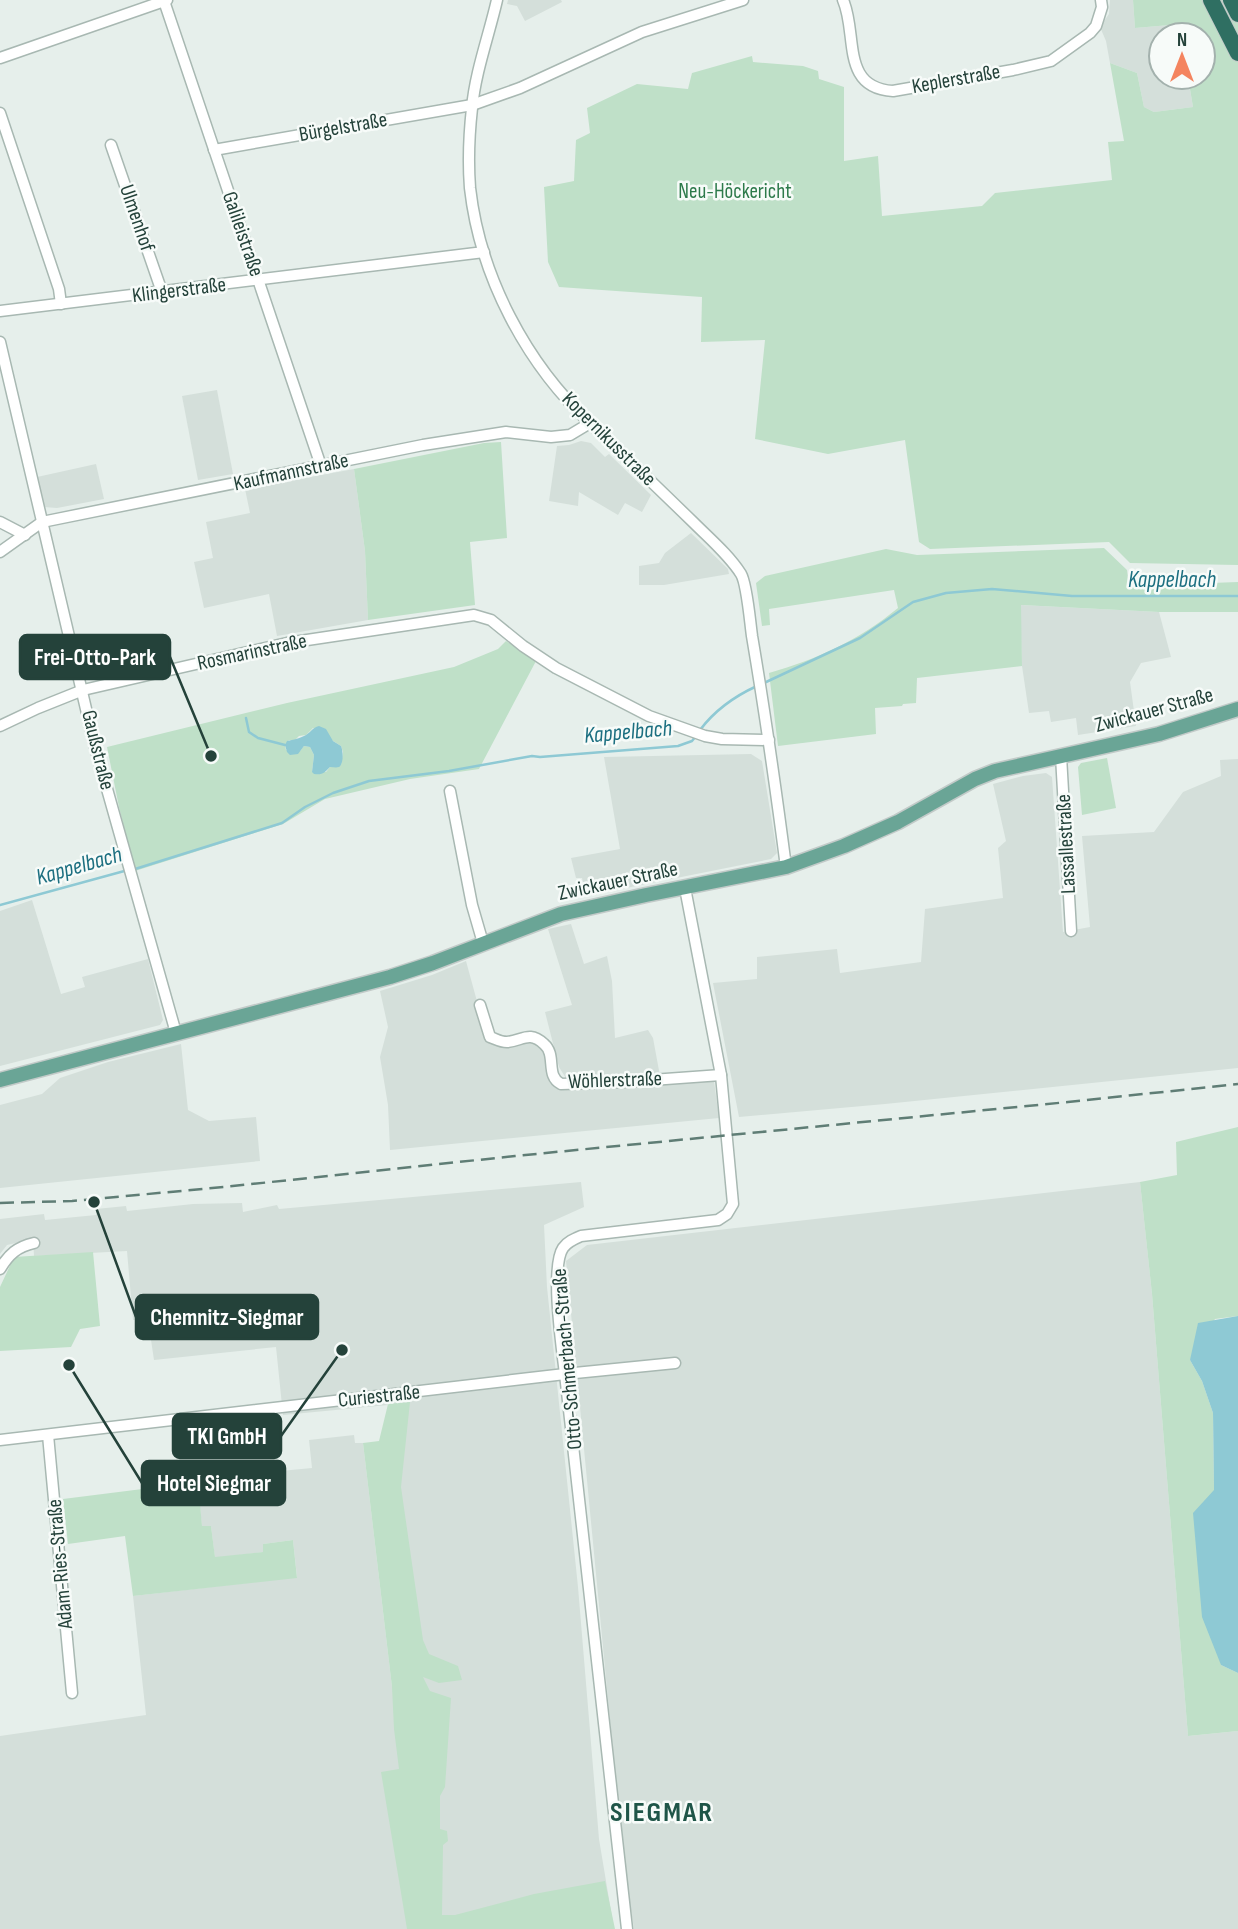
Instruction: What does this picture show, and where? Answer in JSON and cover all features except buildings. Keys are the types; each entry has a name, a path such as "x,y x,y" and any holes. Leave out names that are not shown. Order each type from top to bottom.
{"highway":[{"path":"1211,0 1238,54"},
{"path":"1231,0 1238,14"}],"main road":[{"name":"Zwickauer Straße","path":"0,1080 390,977 561,914 786,867 844,846 898,822 975,779 1016,765 1159,734 1238,709"}],"street":[{"name":"Kopernikusstraße","path":"497,0 472,105 470,137 470,188 484,252 504,304 550,379 590,423 718,547 743,576 786,867"},
{"path":"472,105 520,88 642,32 743,0"},
{"name":"Keplerstraße","path":"843,0 849,17 856,70 874,88 892,90 1051,61 1096,26 1102,7 1101,0"},
{"path":"0,58 165,1"},
{"name":"Galileistraße","path":"165,1 321,466"},
{"name":"Bürgelstraße","path":"214,150 472,105"},
{"path":"0,113 59,289 61,304"},
{"name":"Ulmenhof","path":"111,145 162,292"},
{"name":"Klingerstraße","path":"0,312 484,252"},
{"name":"Gaußstraße","path":"0,342 96,748 176,1033"},
{"name":"Kaufmannstraße","path":"0,552 42,522 506,432 551,437 570,435 590,423"},
{"path":"0,522 25,535"},
{"name":"Rosmarinstraße","path":"0,726 83,690 287,643 474,615 491,620 556,668 649,716 705,736 769,740"},
{"name":"Lassallestraße","path":"1061,756 1071,931"},
{"path":"450,791 472,905 483,943"},
{"name":"Otto-Schmerbach-Straße","path":"627,1929 565,1374 557,1268 562,1248 581,1236 718,1220 733,1204 721,1075 685,888"},
{"name":"Wöhlerstraße","path":"480,1005 490,1037 509,1042 528,1036 543,1042 548,1048 553,1077 561,1084 721,1075"},
{"path":"0,1269 9,1254 17,1248 34,1243"},
{"name":"Curiestraße","path":"0,1440 675,1363"},
{"name":"Adam-Ries-Straße","path":"48,1435 72,1693"}],"shaded area":[{"path":"508,0 562,2 525,21 517,6 507,4"},
{"path":"1110,0 1133,0 1135,28 1147,27 1147,91 1190,91 1193,107 1154,112 1144,107 1137,73 1110,63 1100,27 1109,14"},
{"path":"217,390 233,474 198,480 182,396"},
{"path":"581,441 591,443 605,457 609,454 651,495 642,512 625,503 618,515 579,492 578,506 549,501 557,446"},
{"path":"96,464 104,499 57,508 44,507 37,477"},
{"path":"354,469 365,551 368,620 277,636 269,594 204,608 194,562 213,558 206,522 250,513 245,489"},
{"path":"691,533 728,569 729,574 664,585 639,585 639,566 659,563 665,553"},
{"path":"1020,605 1159,612 1171,657 1141,663 1130,682 1136,726 1078,735 1076,718 1051,722 1049,711 1029,713 1022,666"},
{"path":"751,754 762,761 777,853 771,859 586,896 582,878 576,878 571,858 620,849 604,757"},
{"path":"1238,759 1238,1068 739,1117 713,983 757,979 757,957 837,949 840,973 921,962 925,909 1003,898 998,848 1006,841 993,784 1023,776 1046,773 1052,777 1063,932 1090,927 1082,836 1154,832 1183,792 1221,776 1220,760"},
{"path":"32,900 61,994 85,987 82,977 148,959 163,1020 160,1025 0,1066 0,911"},
{"path":"571,924 584,964 607,956 612,981 615,1038 648,1030 653,1038 660,1076 567,1080 559,1067 545,1012 572,1005 548,929"},
{"path":"466,961 487,1038 495,1045 507,1047 532,1040 542,1044 552,1083 714,1081 719,1118 390,1150 388,1105 380,1057 388,1027 380,991"},
{"path":"181,1044 188,1110 209,1121 256,1117 260,1161 0,1188 0,1105 42,1094 60,1078 108,1062"},
{"path":"581,1182 584,1207 544,1225 547,1287 578,1587 599,1839 614,1929 0,1929 0,1736 146,1715 133,1596 297,1577 293,1540 263,1544 264,1552 215,1558 211,1526 202,1527 197,1479 312,1468 309,1440 354,1435 355,1443 363,1443 392,1687 411,1684 388,1405 283,1415 276,1347 154,1360 148,1320 133,1320 127,1251 34,1256 33,1239 7,1245 0,1254 0,1219 44,1214 45,1220 96,1215 96,1209 126,1206 127,1211 193,1204 242,1203 243,1212 277,1205 279,1209"},
{"path":"1140,1182 1152,1294 1188,1736 1238,1731 1238,1929 634,1929 624,1866 566,1261 587,1245"}],"green space":[{"name":"Neu-Höckericht","path":"1133,0 1238,0 1238,565 1130,563 1109,542 930,549 919,542 905,440 828,454 755,439 765,340 701,342 702,297 559,287 548,262 544,187 574,181 576,140 590,133 587,108 637,84 688,89 692,73 752,56 753,62 803,66 818,71 819,79 844,87 844,161 878,156 882,216 982,206 995,193 1112,180 1108,142 1124,141 1110,63 1137,73 1144,107 1154,112 1193,107 1190,91 1217,91 1217,21 1147,21 1147,27 1135,28"},
{"path":"501,442 507,538 470,542 475,605 368,620 365,551 354,469"},
{"path":"1104,548 1127,570 1129,586 1238,582 1238,612 1159,612 1021,605 1022,666 917,678 916,703 875,708 876,734 778,746 769,673 837,647 868,630 898,608 894,590 769,609 770,625 762,626 756,583 765,576 886,549 917,555"},
{"path":"506,641 536,661 479,769 410,779 325,799 283,824 135,871 107,747 287,703 454,667 498,649","holes":["313,728 341,746 341,765 330,767 326,772 312,772 314,755 310,747 304,746 300,751 286,750 285,745 289,740 306,735"]},
{"path":"1107,758 1116,808 1082,815 1078,767 1081,763"},
{"path":"1238,1127 1238,1316 1215,1319 1190,1360 1202,1381 1213,1413 1221,1665 1238,1673 1238,1731 1188,1736 1152,1294 1140,1182 1177,1175 1176,1142"},
{"path":"93,1252 100,1326 80,1329 71,1347 0,1351 0,1287 14,1257"},
{"path":"410,1402 401,1487 423,1640 429,1654 458,1666 462,1680 439,1683 423,1677 430,1691 451,1698 445,1787 440,1796 440,1829 447,1831 448,1841 443,1845 442,1915 455,1915 534,1894 605,1881 615,1929 407,1929 381,1772 399,1769 363,1443 379,1441 388,1404"},
{"path":"198,1482 202,1526 211,1526 215,1557 263,1552 263,1544 293,1540 297,1578 133,1596 125,1536 68,1544 63,1499"}],"water":[{"path":"319,726 326,729 333,741 341,746 343,757 339,767 330,767 323,773 314,774 314,755 310,747 304,746 298,754 290,755 285,745 287,741 304,736"},
{"path":"1238,1316 1238,1673 1221,1665 1202,1617 1193,1513 1214,1490 1213,1413 1202,1381 1190,1360 1198,1323"}],"waterway":[{"name":"Kappelbach","path":"764,683 860,638 913,602 946,593 992,589 1072,596 1238,596"},
{"name":"Kappelbach","path":"700,730 726,704 757,686"},
{"path":"246,718 249,732 258,738 285,745"},
{"name":"Kappelbach","path":"135,869 282,823 305,807 333,793 369,781 449,771 532,756 678,746 692,741 696,736"},
{"name":"Kappelbach","path":"0,905 128,870"}],"railway":[{"path":"0,1203 72,1201 224,1187 1238,1084"}],"place":[{"name":"Frei-Otto-Park","path":"211,756"},
{"name":"Chemnitz-Siegmar","path":"94,1202"},
{"name":"TKI GmbH","path":"342,1350"},
{"name":"Hotel Siegmar","path":"69,1365"}],"district":[{"name":"SIEGMAR","path":"662,1812"}]}
